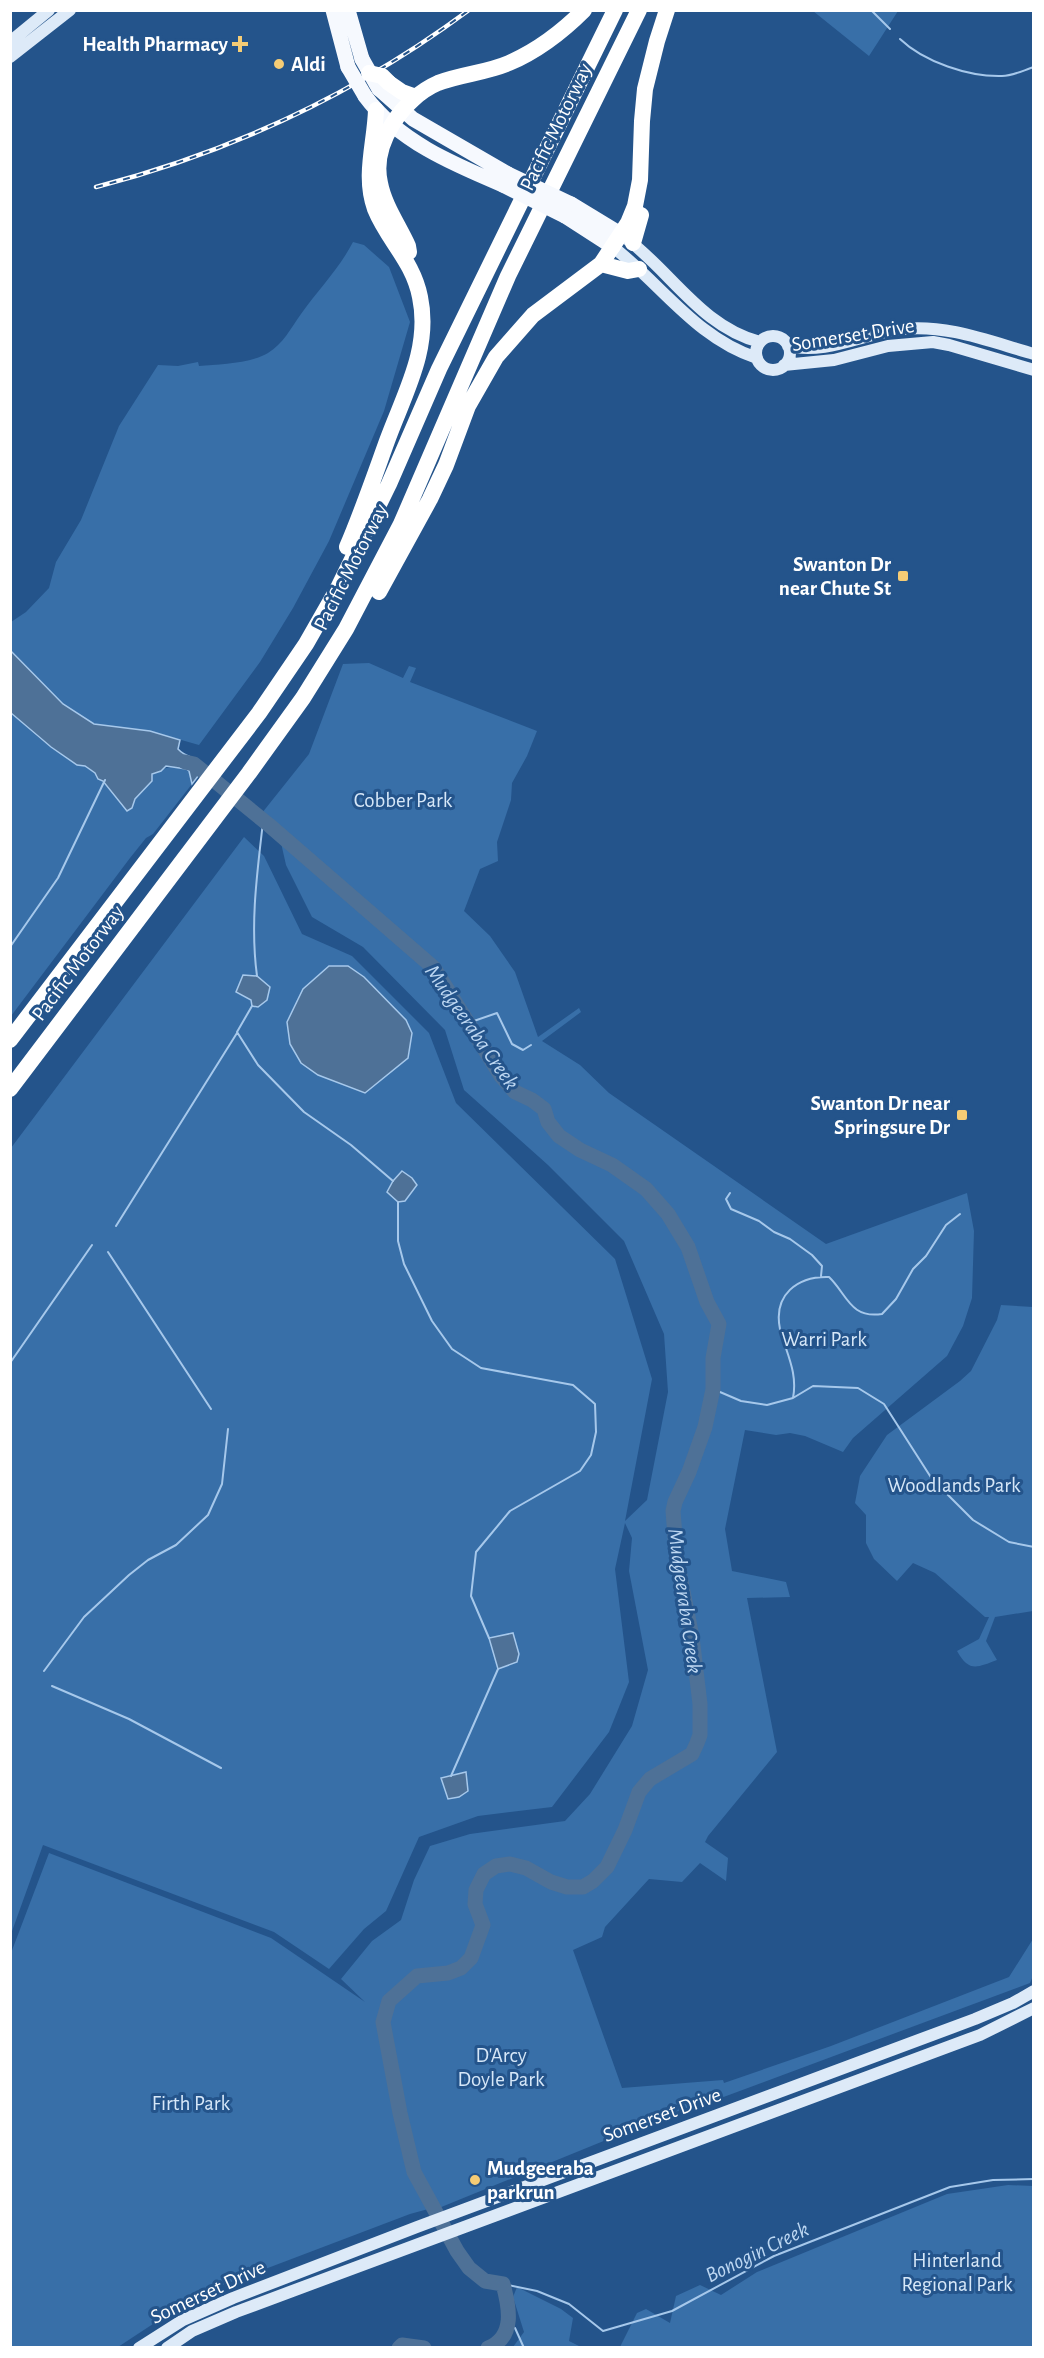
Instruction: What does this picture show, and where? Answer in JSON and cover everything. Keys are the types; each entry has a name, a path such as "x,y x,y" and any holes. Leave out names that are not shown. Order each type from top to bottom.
{"highway":[{"path":"338,588 338,568 368,496 420,351 422,312 420,296 410,265 408,246 382,192 379,175 382,146 398,118 416,97 439,83 490,70 519,58 552,38 584,10"},
{"name":"Pacific Motorway","path":"10,1040 259,713 306,644 338,588 389,484 439,369 615,10"},
{"name":"Pacific Motorway","path":"10,1089 181,865 322,669 384,559 498,296 639,10"},
{"path":"322,669 346,648 410,537 446,465 468,406 496,357 532,315 601,264 623,242 645,200 649,172 642,154 645,89 667,10"},
{"path":"360,66 382,76 384,86 416,97"},
{"path":"376,110 369,162 372,196 379,217 410,265"},
{"path":"601,264 628,271 639,269"}],"main road":[{"path":"10,42 49,10"},
{"path":"10,57 70,10"},
{"path":"333,10 360,66"},
{"path":"348,10 365,96 376,110 450,141 506,179 568,210 623,242"},
{"path":"384,86 398,118"},
{"name":"Somerset Drive","path":"623,242 639,269 705,332 725,345 757,358"},
{"name":"Somerset Drive","path":"623,242 712,319 747,338 760,342"},
{"name":"Somerset Drive","path":"1034,354 957,332 918,328 882,333 811,349 788,346 777,337 770,336 760,342 756,350 757,358 762,366 774,369 784,365 834,360 888,346 933,342 1034,370"},
{"name":"Somerset Drive","path":"784,365 789,356 788,346"},
{"name":"Somerset Drive","path":"139,2348 183,2320 233,2298 1004,2007 1034,1991"},
{"name":"Somerset Drive","path":"166,2348 192,2331 236,2312 980,2035 1031,2011"},
{"path":"711,2117 717,2132"}],"green space":[{"path":"813,11 898,11 869,56"},
{"path":"353,242 364,245 389,267 410,322 384,411 329,541 293,608 260,662 199,745 150,731 94,724 63,704 11,650 11,622 26,612 49,588 56,562 81,520 119,426 158,365 178,366 198,362 199,366 225,364 260,357 268,353 286,335"},
{"path":"369,663 403,678 409,666 416,668 410,682 537,731 527,756 512,783 511,800 497,842 498,861 480,869 464,911 490,936 515,972 538,1037 579,1008 581,1012 542,1041 580,1065 609,1093 826,1244 967,1193 974,1231 972,1298 963,1326 947,1356 853,1438 843,1452 805,1436 790,1433 776,1435 745,1430 725,1529 732,1571 786,1582 790,1597 747,1598 777,1752 705,1842 728,1858 726,1881 700,1863 682,1882 649,1879 605,1927 602,1937 573,1950 622,2088 723,2080 724,2083 831,2046 1009,1977 1033,1939 1033,1976 1030,1983 702,2105 695,2105 660,2118 434,2210 432,2208 410,2214 197,2295 118,2347 11,2347 11,1953 49,1853 271,1938 365,2002 341,1979 372,1941 401,1920 414,1880 430,1846 470,1834 565,1821 590,1794 632,1726 648,1670 629,1571 632,1538 625,1523 615,1569 629,1682 609,1732 552,1807 478,1816 419,1837 386,1911 364,1929 329,1969 274,1932 43,1845 11,1934 11,1148 244,837 264,856 302,934 352,956 429,1033 456,1103 615,1259 652,1379 625,1521 647,1500 668,1392 664,1334 624,1241 548,1165 464,1090 445,1030 363,947 312,917 286,865 279,834 258,818 309,754 343,664"},
{"path":"10,713 51,748 95,773 122,806 131,806 150,783 152,774 166,768 174,767 189,771 192,784 153,834 146,838 130,858 11,1016"},
{"name":"Woodlands Park","path":"1001,1305 1033,1307 1033,1611 995,1617 986,1641 997,1660 974,1666 965,1662 957,1651 979,1639 989,1617 985,1617 935,1573 913,1563 897,1581 874,1559 866,1543 866,1515 855,1503 860,1476 887,1435 971,1371 997,1320"},
{"name":"Hinterland Regional Park","path":"1008,2185 1033,2186 1033,2347 620,2347 637,2313 646,2309 670,2323 676,2296 700,2285 721,2295 757,2272 947,2194"},
{"path":"517,2287 561,2309 573,2318 569,2341 581,2347 513,2347 524,2332 513,2297"}],"shaded area":[{"path":"10,650 63,704 94,724 150,731 180,740 178,749 205,767 192,784 189,771 166,766 161,771 152,774 152,781 135,799 132,808 127,811 95,773 85,766 77,765 51,747 11,713"},
{"path":"329,966 348,966 364,977 406,1020 412,1033 408,1058 365,1093 318,1075 301,1063 290,1044 287,1022 303,989"},
{"path":"243,975 257,976 270,987 267,1000 258,1007 252,1006 251,1000 236,992"},
{"path":"402,1171 417,1185 405,1201 398,1202 387,1192"},
{"path":"513,1633 519,1654 517,1662 498,1669 489,1638"},
{"path":"466,1772 468,1791 459,1797 448,1799 441,1778"}],"waterway":[{"path":"871,10 890,29"},
{"path":"900,39 921,55 934,61 976,74 1006,76 1034,67"},
{"name":"Mudgeeraba Creek","path":"185,762 194,764 269,825 434,968 501,1076 515,1092 544,1109 548,1122 559,1136 580,1150 612,1165 646,1189 668,1214 688,1247 707,1302 719,1324 713,1358 713,1389 705,1427 673,1511 677,1561 692,1637 700,1704 700,1735 692,1754 650,1779 639,1792 625,1830 607,1867 583,1887 567,1887 551,1882 526,1868 510,1864 496,1866 484,1874 476,1890 475,1904 483,1925 471,1958 461,1968 448,1973 417,1976 389,2001 383,2022 414,2172 457,2251 469,2268 485,2281 503,2284 508,2311 507,2329 497,2343 488,2348"},
{"path":"10,947 58,878 105,780"},
{"path":"257,976 254,918 263,822"},
{"path":"252,1006 237,1032 258,1065 304,1112 351,1145 393,1181"},
{"path":"468,1023 497,1013 512,1044 523,1050 531,1045"},
{"path":"116,1226 237,1033"},
{"path":"730,1193 726,1199 731,1209 759,1221 812,1255 822,1266 821,1276"},
{"path":"398,1202 398,1241 404,1264 432,1321 452,1349 481,1368 573,1385 595,1404 596,1432 591,1455 580,1471 510,1511 476,1552 471,1596 489,1638"},
{"path":"793,1398 793,1371 780,1329 779,1317 780,1306 790,1290 807,1280 829,1277 856,1309 871,1315 882,1314 896,1299 913,1269 926,1256 946,1225 960,1214"},
{"path":"10,1363 92,1245"},
{"path":"108,1252 211,1409"},
{"path":"713,1389 741,1401 767,1405 793,1398 813,1386 858,1388 884,1404 932,1479 973,1520 1009,1542 1034,1547"},
{"path":"44,1671 84,1617 129,1575 148,1560 176,1545 208,1515 222,1484 228,1429"},
{"path":"451,1776 498,1669"},
{"path":"52,1686 129,1719 221,1768"},
{"name":"Bonogin Creek","path":"503,2284 537,2291 569,2304 603,2331 672,2311 774,2256 950,2187 993,2180 1034,2179"},
{"path":"507,2325 515,2328 524,2348"},
{"name":"Mudgeeraba Creek","path":"399,2348 402,2345 424,2348"}],"railway":[{"path":"96,187 195,156 244,138 291,116 382,68 469,10"}],"place":[{"name":"Health Pharmacy","path":"240,44"},
{"name":"Aldi","path":"279,64"},
{"name":"Swanton Dr near Chute St","path":"903,576"},
{"name":"Swanton Dr near Springsure Dr","path":"962,1115"},
{"name":"Mudgeeraba parkrun","path":"475,2180"}],"park label":[{"name":"Cobber Park","path":"403,800"},
{"name":"Warri Park","path":"824,1339"},
{"name":"D'Arcy Doyle Park","path":"501,2067"},
{"name":"Firth Park","path":"191,2103"}]}
